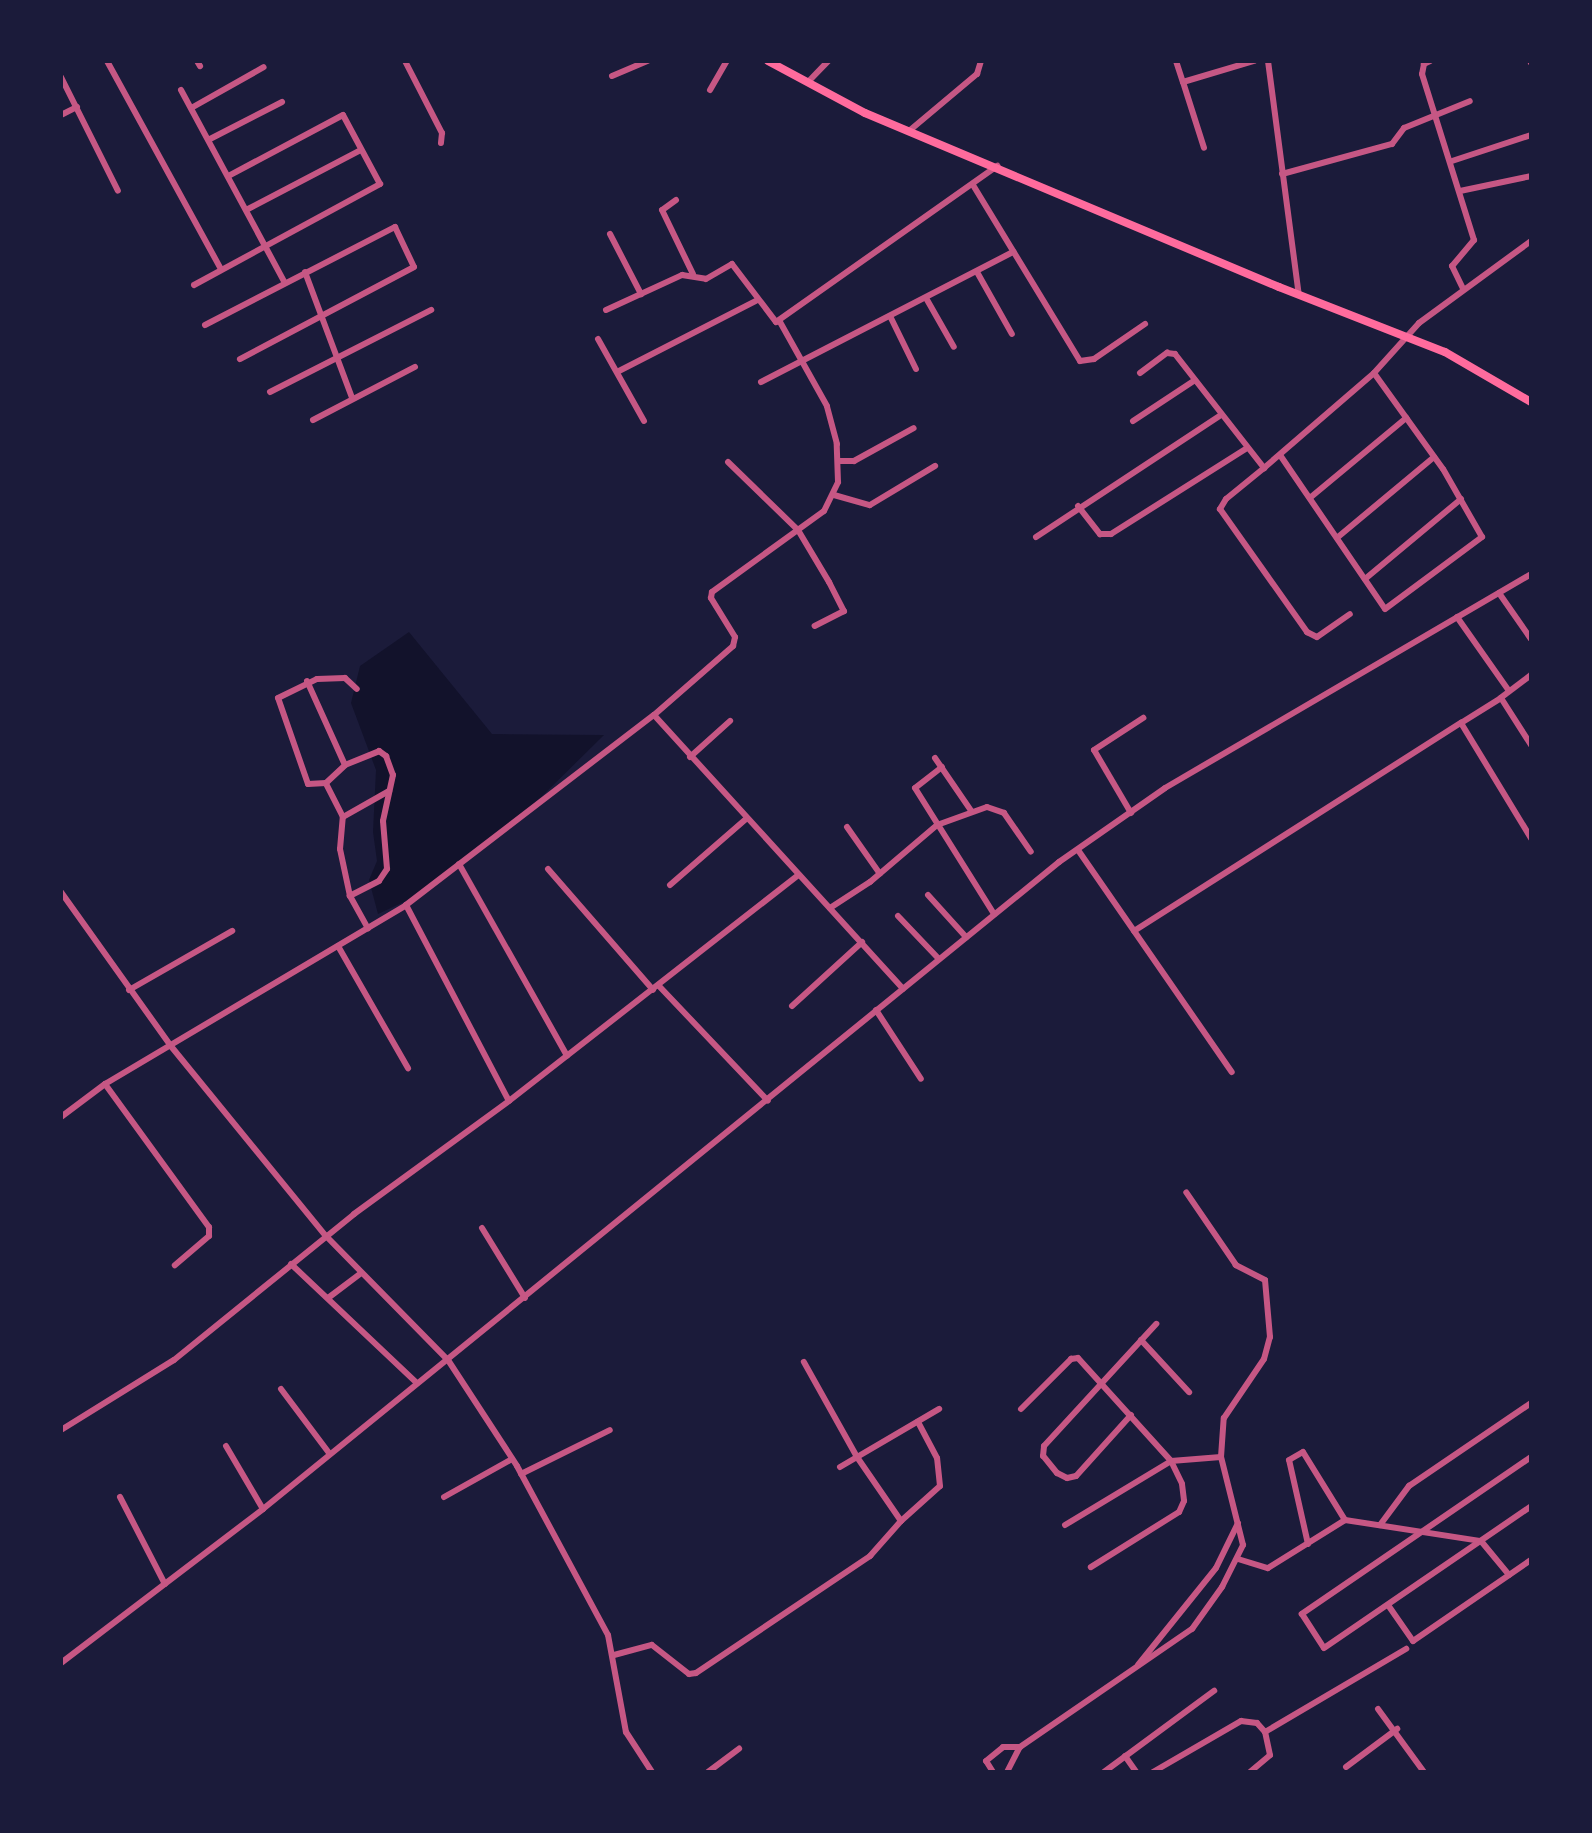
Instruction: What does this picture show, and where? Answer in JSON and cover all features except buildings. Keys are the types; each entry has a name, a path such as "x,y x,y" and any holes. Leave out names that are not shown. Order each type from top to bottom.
{"main road":[{"path":"768,61 909,131 1481,369 1531,402"}],"street":[{"path":"107,61 221,269"},
{"path":"405,61 442,134 442,143"},
{"path":"612,76 648,61"},
{"path":"710,90 727,61"},
{"path":"808,82 828,61"},
{"path":"909,131 977,74 981,61"},
{"path":"1176,61 1203,148"},
{"path":"1183,82 1254,61"},
{"path":"1268,61 1299,295"},
{"path":"1430,61 1421,68 1434,115 1452,161 1474,244 1452,266 1463,289"},
{"path":"193,107 264,67"},
{"path":"61,77 118,191"},
{"path":"181,90 230,175 285,283"},
{"path":"1282,174 1392,144 1400,130 1470,101"},
{"path":"210,139 282,102"},
{"path":"61,115 77,107"},
{"path":"194,285 264,244 380,184 343,115 230,175"},
{"path":"1452,161 1531,135"},
{"path":"248,209 361,149"},
{"path":"606,310 693,274 706,279 735,265 771,321 779,320 997,166"},
{"path":"1461,191 1531,176"},
{"path":"973,185 1083,363 1145,324"},
{"path":"676,200 662,210 693,274"},
{"path":"205,325 395,228 414,267 240,359"},
{"path":"610,234 641,294"},
{"path":"1350,614 1317,637 1307,632 1220,509 1226,499 1374,373 1404,337 1463,289 1531,241"},
{"path":"761,382 1013,252"},
{"path":"305,272 339,357 352,398"},
{"path":"977,272 1012,334"},
{"path":"926,298 954,347"},
{"path":"617,372 756,301"},
{"path":"270,392 431,310"},
{"path":"890,316 916,369"},
{"path":"61,1116 105,1084 406,905 654,715 733,646 735,637 711,598 712,592 824,512 834,495 838,461 827,406 779,320"},
{"path":"598,339 644,421"},
{"path":"1140,373 1172,352 1264,468"},
{"path":"313,420 415,367"},
{"path":"1280,455 1338,537 1381,605 1391,609 1482,537 1434,457 1374,373"},
{"path":"1133,421 1195,380"},
{"path":"1036,537 1078,506 1222,415"},
{"path":"1311,497 1406,418"},
{"path":"838,461 854,461 914,428"},
{"path":"1078,506 1100,534 1111,534 1247,448"},
{"path":"1338,537 1434,457"},
{"path":"728,462 798,530 844,611 815,626"},
{"path":"834,495 870,505 935,466"},
{"path":"1365,579 1461,499"},
{"path":"61,1663 263,1509 768,1101 994,914 1078,850 1165,788 1531,574"},
{"path":"1499,593 1531,639"},
{"path":"1457,617 1509,691"},
{"path":"1134,931 1501,698 1531,675"},
{"path":"350,896 384,875 383,821 393,775 383,752 345,765 326,783 308,784 278,701 307,681 345,678 356,689"},
{"path":"307,681 345,765"},
{"path":"1501,698 1531,745"},
{"path":"654,715 903,989"},
{"path":"1131,813 1094,750 1143,718"},
{"path":"690,757 730,721"},
{"path":"1461,723 1531,838"},
{"path":"935,758 972,812"},
{"path":"942,767 915,785 994,914"},
{"path":"326,783 343,817 340,849 350,896 368,928"},
{"path":"343,817 389,791"},
{"path":"830,908 880,874 940,824 972,812 997,808 1031,852"},
{"path":"670,886 746,819"},
{"path":"847,827 880,874"},
{"path":"1078,850 1232,1072"},
{"path":"459,864 567,1056"},
{"path":"548,869 656,988 768,1101"},
{"path":"61,1430 174,1360 326,1236 509,1101 798,875"},
{"path":"61,892 128,990 170,1045 326,1236 448,1360 521,1474 614,1655 626,1732 652,1772"},
{"path":"928,895 966,937"},
{"path":"406,905 509,1101"},
{"path":"898,916 939,959"},
{"path":"128,990 232,931"},
{"path":"792,1006 862,942"},
{"path":"338,946 408,1068"},
{"path":"876,1010 921,1079"},
{"path":"105,1084 209,1227 209,1236 175,1265"},
{"path":"1007,1772 1020,1747 1192,1629 1238,1559 1242,1545 1221,1457 1224,1418 1264,1359 1270,1337 1265,1280 1236,1265 1186,1192"},
{"path":"482,1228 525,1298"},
{"path":"291,1264 417,1383"},
{"path":"328,1298 361,1273"},
{"path":"1131,1415 1076,1476 1066,1478 1057,1473 1043,1456 1044,1446 1156,1324"},
{"path":"1142,1340 1189,1392"},
{"path":"1021,1409 1071,1359 1078,1358 1103,1381 1171,1461 1182,1484 1184,1501 1179,1512 1091,1567"},
{"path":"804,1362 857,1457 901,1521"},
{"path":"281,1389 329,1453"},
{"path":"1380,1525 1409,1486 1531,1403"},
{"path":"840,1467 939,1409"},
{"path":"614,1655 652,1645 689,1674 696,1673 862,1562 901,1521 940,1486 937,1458 918,1422"},
{"path":"521,1474 610,1430"},
{"path":"226,1446 263,1509"},
{"path":"1308,1544 1289,1460 1303,1452 1345,1520"},
{"path":"1065,1525 1171,1461 1221,1457"},
{"path":"1531,1457 1301,1615 1324,1648 1531,1506"},
{"path":"444,1497 512,1459"},
{"path":"120,1497 165,1584"},
{"path":"1238,1559 1268,1568 1345,1520 1481,1541 1510,1575"},
{"path":"1137,1667 1216,1568 1238,1523"},
{"path":"1388,1605 1413,1641 1531,1560"},
{"path":"1195,1592 1210,1599"},
{"path":"1265,1732 1406,1649"},
{"path":"1104,1772 1214,1691"},
{"path":"1378,1709 1396,1729 1424,1772"},
{"path":"1153,1772 1241,1721 1257,1723 1265,1732 1270,1755 1250,1772"},
{"path":"1346,1767 1396,1729"},
{"path":"993,1772 986,1761 1003,1747 1020,1747"},
{"path":"708,1772 739,1749"},
{"path":"1125,1756 1136,1772"}],"shaded area":[{"path":"409,632 492,734 604,735 532,806 421,894 378,914 369,880 377,861 373,832 376,770 351,703 360,666"}]}
